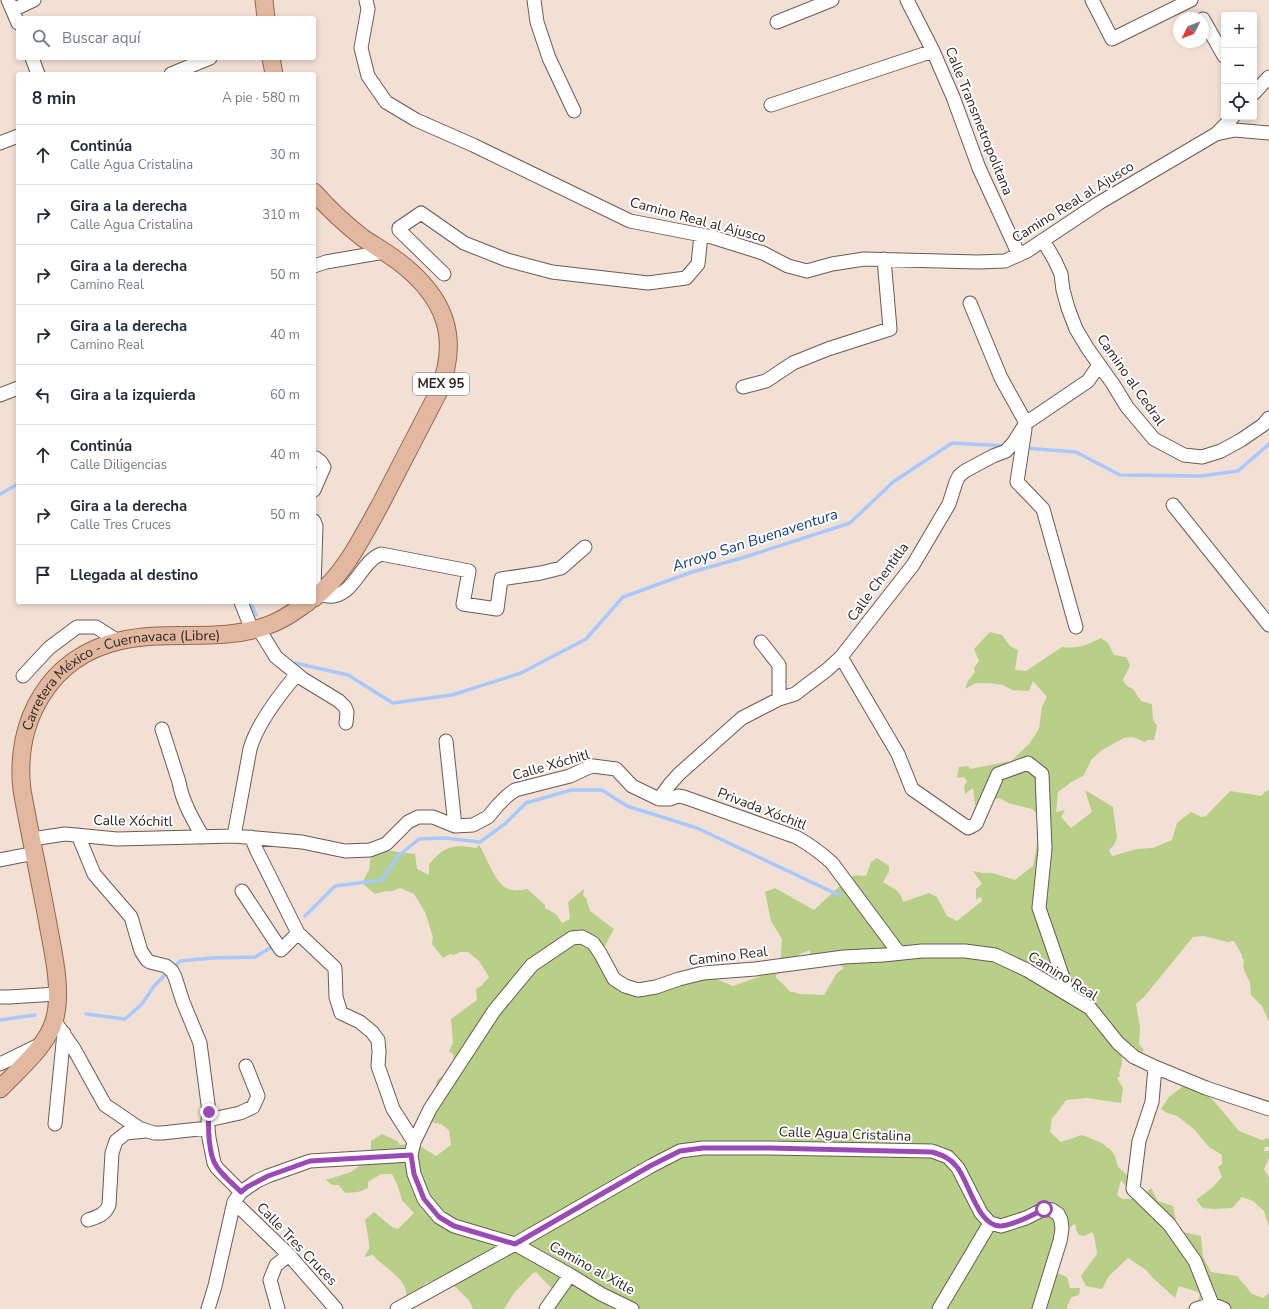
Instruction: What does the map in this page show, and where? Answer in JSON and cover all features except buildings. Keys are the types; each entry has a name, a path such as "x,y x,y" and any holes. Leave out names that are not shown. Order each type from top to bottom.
{"main road":[{"path":"264,0 266,16"},
{"path":"272,60 274,72"},
{"name":"Carretera México - Cuernavaca (Libre)","path":"316,194 343,222 402,265 421,282 439,306 444,320 449,347 448,363 438,393 358,546 346,564 316,593"},
{"name":"Carretera México - Cuernavaca (Libre)","path":"0,1089 41,1045 49,1032 59,1027 55,967 20,775 24,738 34,709 40,697 57,675 67,666 96,649 118,641 132,638 159,636 233,634 266,626 288,616 303,604"}],"street":[{"path":"16,18 11,5 34,0"},
{"name":"Camino Real al Ajusco","path":"366,0 368,9 361,48 368,76 386,102 416,120 473,145 630,221 701,235 763,253 788,266 806,271 832,264 864,259 978,262 1005,261 1027,251 1099,203 1216,134 1230,120"},
{"path":"534,0 536,22 547,51 574,111"},
{"path":"777,22 832,0"},
{"name":"Calle Transmetropolitana","path":"907,0 933,51 953,97 979,168 1019,254"},
{"path":"1092,0 1112,39 1192,0 1199,12"},
{"path":"1209,29 1221,51"},
{"path":"771,105 933,51"},
{"path":"33,60 37,72"},
{"path":"176,72 205,60"},
{"path":"1257,90 1269,77"},
{"path":"1216,134 1235,130 1269,133"},
{"path":"0,143 16,137"},
{"path":"444,274 399,230 399,228 421,213 464,243 507,260 552,272 648,283 686,278 698,264 701,235"},
{"name":"Camino al Cedral","path":"1043,240 1061,274 1066,302 1076,329 1088,350 1113,384 1127,407 1154,439 1184,455 1202,457 1221,451 1241,440 1263,425 1269,418"},
{"path":"316,265 326,262 384,252"},
{"path":"744,387 766,381 793,363 890,329 884,259"},
{"path":"970,303 1001,378 1026,423"},
{"path":"1076,627 1043,509 1017,482 1016,448 1026,423 1088,381 1099,365"},
{"path":"0,395 16,389"},
{"name":"Calle Chentitla","path":"659,799 679,774 742,718 779,699 795,694 828,669 841,657 913,565 949,504 959,476 965,471 993,456 1016,448"},
{"path":"316,458 324,467 316,485"},
{"path":"1173,505 1269,625"},
{"path":"316,595 333,596 343,592 350,587 374,557 381,554 469,571 463,604 497,609 501,579 541,573 561,568 585,547"},
{"path":"242,604 255,629 276,657 297,674 339,701 345,707 347,712 346,723"},
{"path":"23,676 49,648 77,627 96,627 118,641"},
{"path":"761,642 779,665 779,699"},
{"path":"841,657 898,754 912,789 968,828 976,824 998,774 1028,764 1042,774 1045,849 1039,908 1069,995"},
{"path":"234,836 252,740 288,684 297,674"},
{"path":"162,729 183,797 204,837"},
{"path":"446,741 455,826"},
{"name":"Calle Xóchitl","path":"0,860 65,834 117,839 234,836 302,842 345,850 370,850 386,844 408,822 418,817 433,817 455,826 473,825 488,817 498,805 515,790 570,776 593,766 616,769 632,786 659,799"},
{"name":"Privada Xóchitl","path":"659,799 670,799 678,796 684,797 796,837 808,844 832,863 899,953"},
{"name":"Calle Tres Cruces","path":"78,835 94,874 128,913 132,920 140,951 150,962 169,968 178,984 183,1002 200,1043 209,1112 208,1124 214,1163 238,1197 336,1309"},
{"path":"251,837 298,933 335,968 336,997 341,1013 360,1022 372,1032 378,1040 378,1066 393,1109 414,1142"},
{"path":"242,892 281,950 298,933"},
{"name":"Camino Real","path":"515,1244 454,1226 439,1217 424,1199 414,1174 411,1155 414,1142 430,1109 494,1011 532,965 572,938 582,937 593,943 600,952 614,979 625,986 638,990 656,987 703,973 762,968 844,957 922,951 965,951 995,956 1026,970 1090,1008 1118,1043 1134,1057 1206,1088 1269,1109"},
{"path":"0,997 57,994"},
{"path":"59,1027 74,1049 104,1105 146,1131 162,1134 208,1124 253,1107 258,1096 246,1066"},
{"path":"56,1124 59,1027"},
{"path":"0,1064 41,1045"},
{"path":"1155,1067 1152,1102 1139,1141 1133,1189 1169,1224 1195,1261 1212,1304"},
{"path":"88,1220 103,1214 109,1205 112,1153 116,1141 126,1133 146,1131"},
{"name":"Calle Agua Cristalina","path":"397,1309 515,1244 650,1166 680,1151 703,1148 770,1148 932,1152 948,1157 958,1168 981,1213 990,1223"},
{"path":"208,1309 238,1197 247,1187 268,1176 310,1161 411,1155"},
{"path":"939,1309 990,1223 1001,1226 1026,1218 1044,1209 1052,1210 1058,1214 1061,1220 1062,1229 1060,1241 1039,1309"},
{"name":"Camino al Xitle","path":"515,1244 601,1294 632,1309"},
{"path":"278,1309 270,1280 276,1266 289,1255"},
{"path":"546,1309 570,1275"},
{"path":"1196,1309 1212,1304 1224,1309"}],"green space":[{"path":"990,632 1002,635 1010,646 1018,650 1015,670 1026,671 1062,647 1083,646 1101,638 1108,643 1114,655 1126,657 1130,665 1123,680 1127,686 1133,689 1141,701 1152,704 1153,720 1157,726 1154,740 1147,740 1145,742 1133,737 1124,738 1102,750 1092,759 1083,776 1058,792 1056,812 1065,810 1061,817 1071,828 1092,812 1085,790 1113,807 1117,838 1114,845 1109,850 1112,856 1137,849 1153,848 1172,840 1177,823 1191,812 1201,817 1206,816 1230,791 1261,796 1269,790 1269,1022 1262,1006 1251,995 1250,982 1243,966 1244,960 1234,941 1227,942 1204,936 1193,937 1144,997 1136,1004 1140,1027 1139,1044 1144,1050 1140,1054 1135,1047 1129,1046 1122,1053 1122,1064 1119,1073 1120,1076 1117,1078 1123,1088 1121,1103 1087,1098 1066,1100 1052,1118 1050,1132 1061,1142 1082,1135 1100,1142 1111,1150 1115,1156 1118,1167 1128,1176 1126,1186 1121,1180 1117,1195 1122,1199 1139,1199 1151,1188 1158,1201 1173,1206 1178,1231 1201,1236 1203,1257 1211,1272 1237,1276 1252,1294 1263,1298 1269,1293 1269,1309 1199,1309 1197,1303 1200,1296 1198,1292 1179,1286 1175,1298 1146,1270 1128,1258 1109,1276 1102,1289 1086,1286 1081,1276 1097,1254 1094,1235 1092,1232 1084,1236 1079,1235 1074,1224 1052,1244 1056,1255 1054,1272 1067,1277 1070,1288 1080,1288 1079,1295 1072,1297 1067,1309 549,1309 557,1294 536,1272 533,1273 514,1293 504,1309 473,1309 469,1300 451,1283 439,1279 426,1283 406,1302 406,1294 401,1281 373,1255 364,1257 369,1249 365,1220 374,1212 392,1227 398,1229 414,1213 402,1200 392,1174 381,1174 368,1182 368,1188 358,1192 345,1193 339,1185 332,1185 326,1180 351,1172 369,1159 371,1141 382,1134 397,1141 400,1145 415,1143 436,1156 451,1145 449,1130 441,1124 420,1120 421,1111 429,1096 435,1092 437,1080 454,1067 453,1054 449,1051 453,1043 451,1019 477,1000 476,989 489,977 479,961 468,952 460,952 454,955 450,954 443,958 432,944 433,937 425,912 414,894 400,888 375,894 362,883 369,870 371,854 376,847 375,841 383,843 383,850 415,854 417,869 429,875 429,864 445,850 461,846 476,848 479,845 500,883 511,890 527,889 545,905 545,908 556,914 562,923 570,919 568,902 584,889 583,896 586,898 590,911 614,929 605,946 604,971 608,982 622,985 631,989 711,977 733,986 759,977 777,967 776,978 790,992 799,994 824,995 837,973 844,968 836,962 810,957 810,950 800,954 792,963 780,967 782,939 771,921 765,892 775,888 814,910 844,882 855,875 866,876 871,862 877,858 889,866 889,872 883,882 900,894 903,902 929,893 937,897 947,916 957,921 982,901 981,897 976,899 976,889 982,884 973,871 992,873 1015,880 1033,866 1039,834 1037,814 1032,809 1008,803 1000,798 991,800 981,811 975,805 973,788 965,794 964,787 967,781 964,777 957,778 959,767 968,766 970,769 1011,761 1029,744 1039,729 1042,707 1047,697 1033,681 1029,691 1012,690 1003,685 989,683 976,683 965,689 968,681 975,672 974,668 979,661 974,649"},
{"path":"1190,1081 1213,1100 1239,1131 1262,1140 1267,1138 1269,1139 1269,1147 1265,1147 1264,1151 1269,1151 1269,1158 1264,1169 1269,1177 1269,1227 1264,1211 1253,1201 1242,1197 1232,1208 1213,1209 1203,1208 1196,1200 1213,1187 1222,1177 1218,1167 1222,1164 1222,1155 1209,1147 1194,1129 1177,1116 1167,1113 1161,1109 1169,1097"}],"waterway":[{"name":"Arroyo San Buenaventura","path":"295,663 348,675 393,703 452,695 521,673 586,639 623,597 692,572 745,557 850,523 893,482 952,443 1006,446"},
{"name":"Arroyo San Buenaventura","path":"1024,448 1076,452 1120,475 1201,476 1238,471 1269,444"},
{"name":"Arroyo San Buenaventura","path":"0,494 16,485"},
{"name":"Arroyo San Buenaventura","path":"251,604 256,615"},
{"path":"305,916 335,886 382,880 398,856 419,839 445,838 480,842 506,823 526,803 571,790 602,790 627,806 697,828 841,896"},
{"path":"173,968 180,961 212,958 255,957 275,945"},
{"path":"86,1014 125,1019 142,1004 154,986 168,972"},
{"path":"0,1020 35,1015"}],"route":[{"path":"209,1112 208,1128 214,1163 217,1168 241,1192 247,1187 268,1176 310,1161 411,1155 414,1174 424,1199 439,1217 454,1226 515,1244 650,1166 680,1151 703,1148 932,1152 948,1157 958,1168 981,1213 990,1223 1001,1226 1026,1218 1044,1209"}]}
